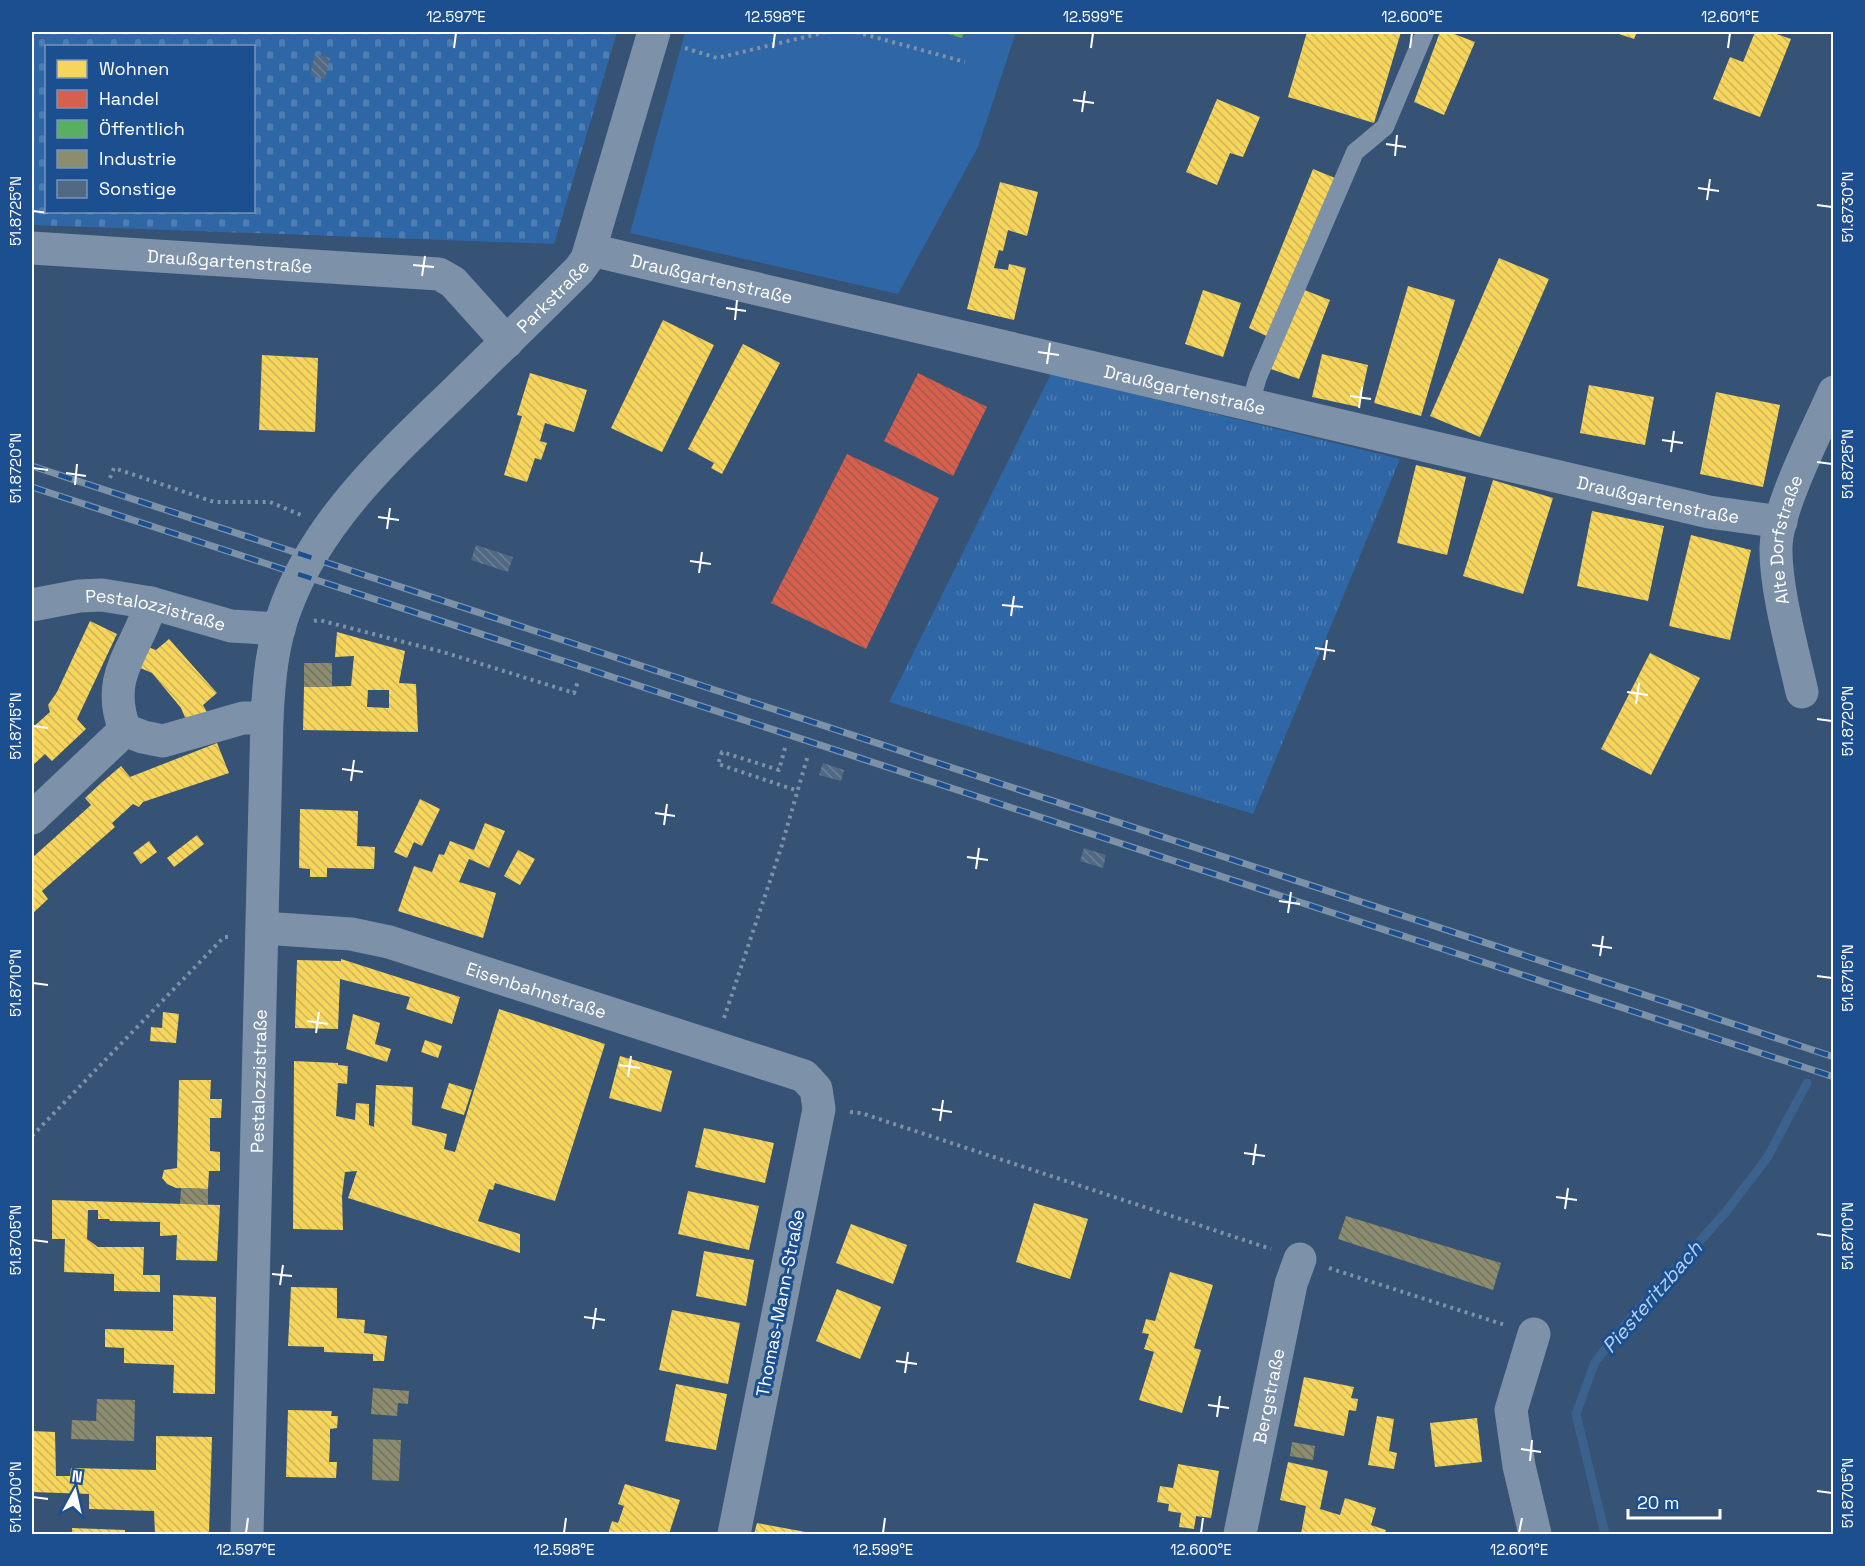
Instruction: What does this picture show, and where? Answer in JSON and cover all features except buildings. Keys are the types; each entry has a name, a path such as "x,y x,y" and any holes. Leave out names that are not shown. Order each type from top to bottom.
{"street":[{"name":"Parkstraße","path":"350,500 392,453 579,270 591,250 654,32"},
{"name":"Draußgartenstraße","path":"32,248 439,274 453,282 507,342"},
{"name":"Draußgartenstraße","path":"591,250 1709,512 1781,522"},
{"name":"Alte Dorfstraße","path":"1802,692 1779,575 1776,547 1781,522 1833,392"},
{"name":"Pestalozzistraße","path":"247,1534 269,680 279,629 300,575 350,500"},
{"name":"Pestalozzistraße","path":"32,604 79,596 102,595 151,603 221,624 279,629"},
{"path":"125,730 116,693 121,673 144,625 151,603"},
{"path":"125,730 163,741 243,718 267,718"},
{"path":"32,818 125,730"},
{"name":"Eisenbahnstraße","path":"262,933 351,934 390,942 804,1076 816,1089 819,1109"},
{"name":"Thomas-Mann-Straße","path":"734,1534 819,1109"},
{"name":"Bergstraße","path":"1240,1534 1291,1284 1300,1259"},
{"path":"1534,1334 1511,1410 1514,1444 1535,1534"}],"lane":[{"path":"1250,404 1258,377 1355,152 1384,127 1425,32"}],"path":[{"path":"685,48 717,58 826,32"},
{"path":"856,32 965,62"},
{"path":"110,478 114,468 214,502 270,502 330,528"},
{"path":"279,629 306,625 319,620 443,652 574,693 578,681"},
{"path":"786,748 779,770 722,752 718,764 798,791"},
{"path":"714,1047 808,755"},
{"path":"32,1136 224,937 262,933"},
{"path":"819,1109 861,1113 1534,1334"}],"green space":[{"path":"32,32 617,32 554,244 32,225"},
{"path":"685,32 1016,32 978,147 898,294 630,233"},
{"path":"1051,374 1400,459 1253,814 889,702"}],"waterway":[{"name":"Piesteritzbach","path":"1605,1534 1576,1414 1595,1362 1627,1322 1725,1213 1767,1158 1807,1083"}],"railway":[{"path":"32,466 1834,1057"},
{"path":"32,487 1834,1077"}]}
